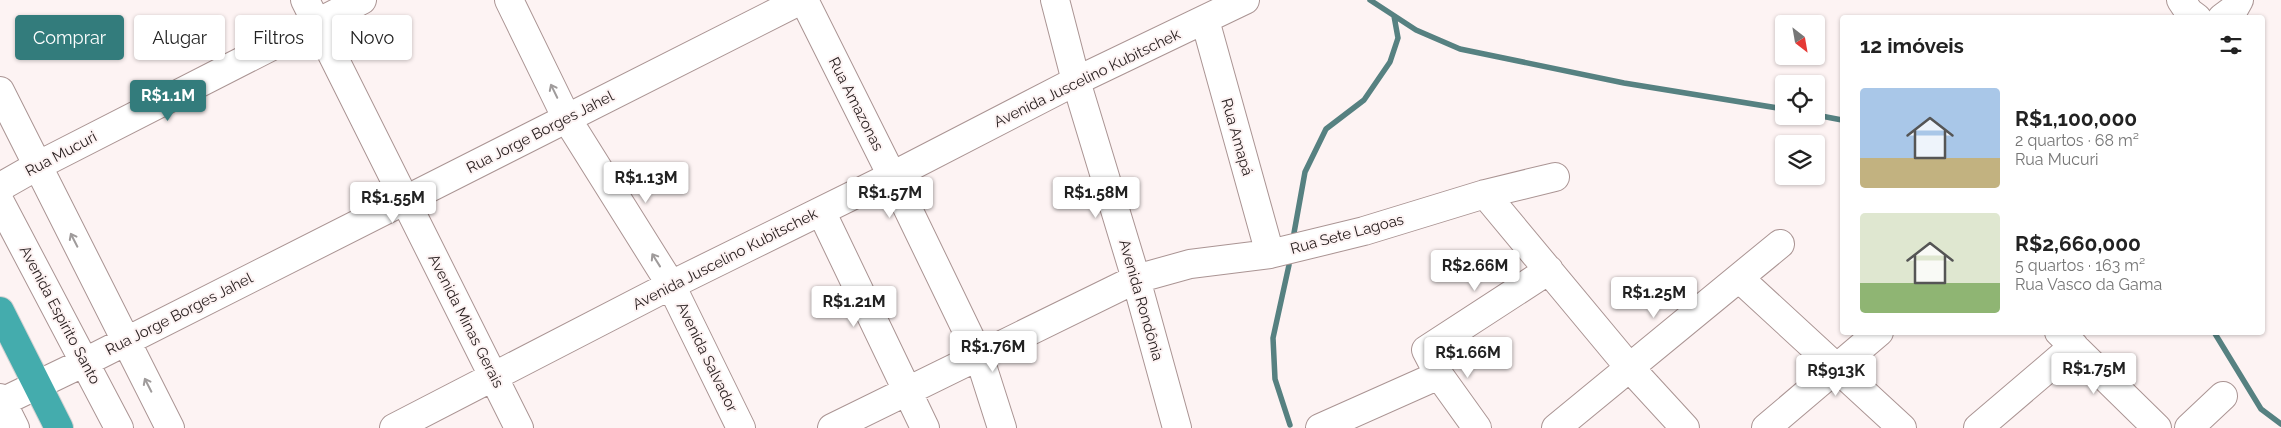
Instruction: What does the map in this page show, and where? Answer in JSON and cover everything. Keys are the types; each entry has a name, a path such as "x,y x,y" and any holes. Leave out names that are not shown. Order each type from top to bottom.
{"highway":[{"path":"0,311 59,428"}],"street":[{"name":"Rua Mucuri","path":"0,187 311,11 362,0"},
{"name":"Avenida Salvador","path":"509,0 567,119 671,285 741,428"},
{"name":"Rua Jorge Borges Jahel","path":"1,401 85,362 802,0"},
{"name":"Rua Amazonas","path":"802,0 892,176 979,356 1002,428"},
{"name":"Avenida Rondônia","path":"1055,0 1076,81 1136,279 1177,428"},
{"name":"Avenida Juscelino Kubitschek","path":"394,428 671,285 892,176 1076,81 1245,0"},
{"path":"2181,0 2193,15"},
{"path":"2226,15 2234,8 2239,0"},
{"name":"Avenida Minas Gerais","path":"311,11 519,428"},
{"name":"Rua Amapá","path":"1205,20 1270,254"},
{"path":"0,92 170,428"},
{"name":"Rua Sete Lagoas","path":"832,428 1136,279 1190,264 1270,254 1364,231 1484,194 1555,177"},
{"path":"1484,194 1629,367 1685,428"},
{"name":"Avenida Espírito Santo","path":"0,202 119,428"},
{"path":"821,211 925,428"},
{"path":"1556,428 1780,244"},
{"path":"1477,428 1439,375 1426,350 1549,270"},
{"path":"1739,278 1902,428"},
{"path":"1766,428 1876,335"},
{"path":"1978,428 2066,339 2157,428"},
{"path":"1320,428 1374,417 1439,375"},
{"path":"2189,428 2223,396"},
{"path":"1,401 15,428"}],"waterway":[{"path":"1370,0 1416,30 1460,49 1624,83 1775,108"},
{"path":"1294,233 1305,172 1326,129 1364,100 1390,62 1398,38 1394,16"},
{"path":"1825,117 1840,120"},
{"path":"1289,265 1273,338 1275,379 1290,425"},
{"path":"2216,335 2261,409 2281,424"}]}
